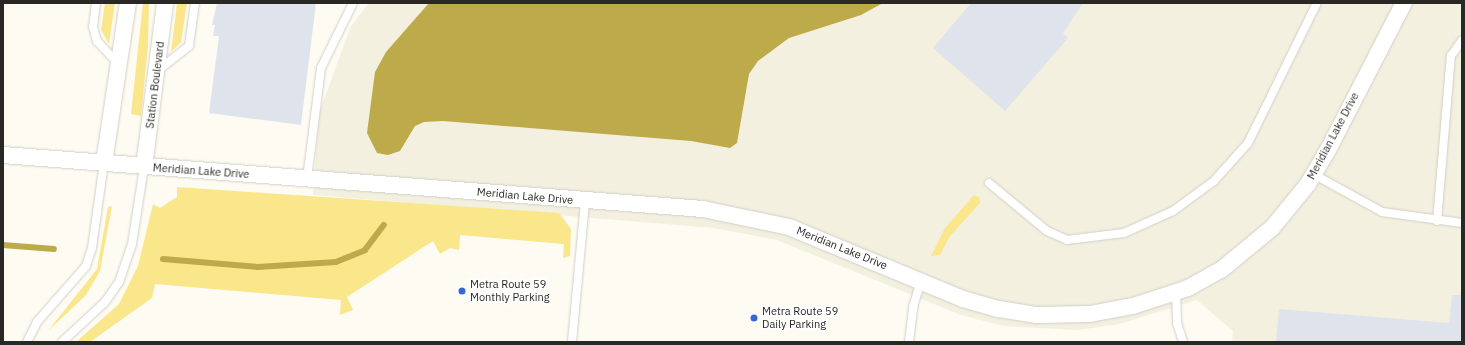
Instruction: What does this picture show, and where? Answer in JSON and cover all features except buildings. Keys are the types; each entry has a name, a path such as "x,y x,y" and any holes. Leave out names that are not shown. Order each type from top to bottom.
{"street":[{"path":"104,163 128,3"},
{"name":"Station Boulevard","path":"144,167 165,3"},
{"name":"Meridian Lake Drive","path":"3,155 703,209 746,217 835,243 921,281 978,303 1036,314 1114,311 1176,293 1249,249 1287,211 1313,174 1404,3"}],"lane":[{"path":"96,3 93,27 96,41 119,65"},
{"path":"157,71 189,46 195,3"},
{"path":"307,179 321,68 353,3"},
{"path":"989,183 1047,231 1067,240 1124,233 1174,211 1214,180 1248,143 1317,3"},
{"path":"1436,221 1451,56 1462,40"},
{"path":"26,342 37,322 86,266 92,248 104,163"},
{"path":"62,342 104,302 119,282 132,244 144,167"},
{"path":"1313,174 1382,212 1436,221 1462,223"},
{"path":"572,342 585,201"},
{"path":"909,342 913,307 921,281"},
{"path":"1176,293 1177,324 1183,342"}],"shaded area":[{"path":"105,3 115,3 109,44 101,30"},
{"path":"143,3 149,3 148,45 141,116 131,114"},
{"path":"177,3 187,3 181,42 171,52"},
{"path":"369,3 1462,3 1462,342 1232,342 1233,331 1197,300 1119,324 1078,330 1004,326 961,315 777,240 714,228 313,195 319,113 351,26"},
{"path":"429,3 883,3 861,15 789,38 758,61 749,74 737,143 730,148 691,141 443,121 424,122 415,126 400,151 388,155 377,153 367,133 375,72 386,52"},
{"path":"177,187 559,213 571,229 570,256 563,258 564,244 460,235 459,250 450,248 440,254 433,241 347,297 353,310 340,315 341,300 155,284 152,298 90,342 76,342 119,304 138,266 153,204 160,208 177,197"},
{"path":"974,195 979,197 980,203 950,236 940,255 931,256 945,228"},
{"path":"112,206 100,271 86,295 48,331 97,269 108,207"}],"waterway":[{"path":"163,259 258,267 336,262 365,250 384,225"},
{"path":"3,245 54,249"}],"place":[{"name":"Metra Route 59 Monthly Parking","path":"462,291"},
{"name":"Metra Route 59 Daily Parking","path":"754,318"}]}
